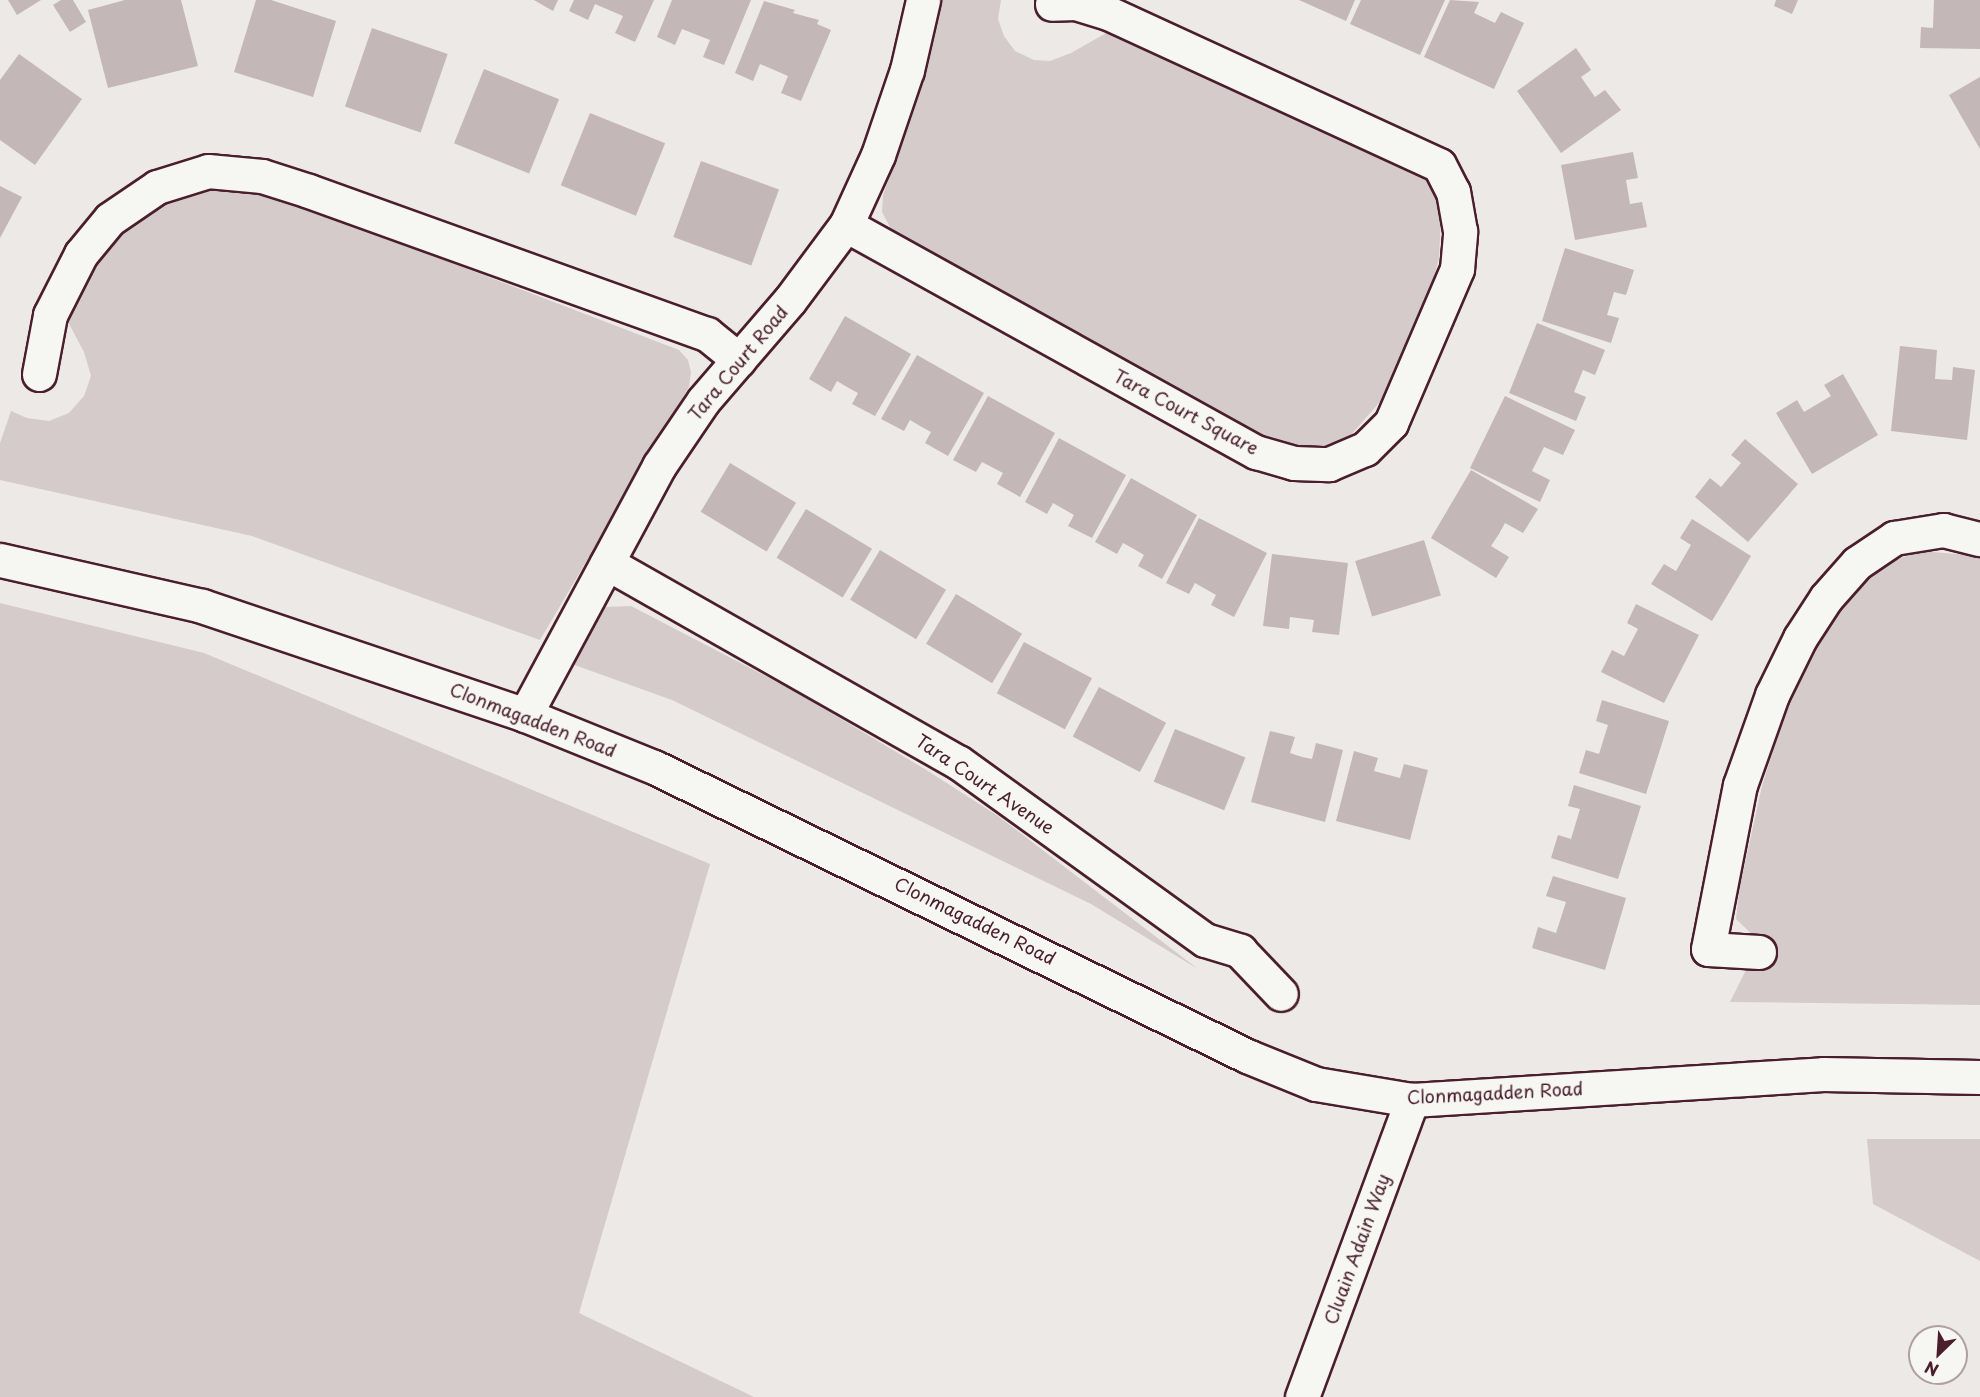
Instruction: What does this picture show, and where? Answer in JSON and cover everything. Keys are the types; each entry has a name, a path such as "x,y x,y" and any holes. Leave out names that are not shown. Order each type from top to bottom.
{"street":[{"name":"Tara Court Road","path":"525,715 659,466 703,400 790,300 846,225 878,155 908,70 923,0"},
{"name":"Tara Court Square","path":"846,225 1256,452 1294,463 1329,464 1365,449 1384,429 1414,375 1457,269 1460,231 1453,192 1439,165 1108,13 1076,3 1052,3"},
{"path":"39,374 50,315 81,254 110,219 157,188 208,171 262,176 321,195 707,334 739,360"},
{"path":"1759,952 1708,949 1740,786 1772,695 1800,638 1826,598 1857,563 1894,538 1943,531 1980,539"},
{"name":"Clonmagadden Road","path":"0,560 202,606 525,715 715,796 1247,1056 1316,1084 1412,1100 1823,1074 1980,1077"},
{"name":"Tara Court Avenue","path":"607,562 958,762 1205,940 1240,951 1281,994"},
{"name":"Cluain Adain Way","path":"1302,1397 1412,1100"}],"shaded area":[{"path":"941,0 1001,0 998,19 1004,36 1015,51 1034,60 1050,61 1071,53 1108,32 1424,176 1435,191 1441,214 1439,258 1429,295 1385,396 1350,436 1327,448 1297,449 1262,437 891,229 882,212 883,195 913,112"},
{"path":"204,189 246,191 280,197 679,350 688,360 691,372 689,387 540,640 252,536 0,480 0,443 11,411 27,418 49,421 69,413 84,396 91,376 84,352 67,320 90,270 113,236 137,216 171,198"},
{"path":"1920,551 1980,556 1980,1005 1730,1002 1760,942 1736,919 1740,886 1762,786 1790,697 1820,637 1857,590 1888,563"},
{"path":"0,603 204,653 710,864 579,1313 754,1397 0,1397"},
{"path":"631,606 796,692 928,771 998,816 1198,969 1091,904 672,700 569,663 593,619 606,607"},
{"path":"1867,1139 1980,1139 1980,1261 1873,1204"}],"building":[{"path":"8,0 41,0 17,15"},
{"path":"61,0 73,0 86,22 70,32 53,5"},
{"path":"125,0 181,0 198,66 108,88 88,10"},
{"path":"256,0 271,0 336,21 313,97 234,72"},
{"path":"534,0 558,0 553,11"},
{"path":"574,0 654,0 635,42 615,33 623,16 595,4 588,20 569,11"},
{"path":"672,0 751,0 724,65 703,57 710,40 682,29 675,45 657,37"},
{"path":"1299,0 1355,0 1346,21"},
{"path":"1361,0 1445,0 1420,55 1350,24"},
{"path":"1450,0 1479,2 1474,13 1495,23 1501,12 1524,23 1494,89 1424,57"},
{"path":"1776,0 1798,0 1792,14 1774,6"},
{"path":"1934,0 1980,0 1980,49 1920,48 1921,27 1933,28"},
{"path":"764,1 795,10 793,13 819,20 817,24 831,30 801,101 781,93 788,76 760,64 753,81 735,73"},
{"path":"372,28 448,54 421,133 345,106"},
{"path":"1576,48 1591,70 1581,77 1595,97 1605,90 1621,110 1561,153 1517,91"},
{"path":"19,54 82,99 35,165 0,140 0,80"},
{"path":"484,69 559,99 529,174 454,143"},
{"path":"1980,77 1980,149 1949,95"},
{"path":"590,113 665,143 636,216 561,185"},
{"path":"1633,152 1638,178 1626,180 1630,204 1642,202 1647,227 1575,240 1561,165"},
{"path":"701,161 779,189 751,266 673,237"},
{"path":"0,186 22,197 0,238"},
{"path":"1565,248 1634,270 1626,295 1614,292 1607,315 1619,318 1611,343 1542,321"},
{"path":"845,316 911,354 875,416 852,404 858,393 837,381 831,392 809,379"},
{"path":"1537,323 1605,350 1595,375 1583,370 1574,392 1586,397 1576,421 1509,393"},
{"path":"1900,346 1937,350 1935,379 1952,380 1953,367 1975,370 1967,440 1891,431"},
{"path":"917,355 984,393 948,456 925,443 931,432 910,420 904,431 881,419"},
{"path":"1843,374 1878,435 1812,474 1776,413 1797,400 1804,412 1831,396 1824,385"},
{"path":"988,396 1055,433 1020,497 997,484 1003,473 982,462 976,472 953,460"},
{"path":"1505,396 1575,430 1563,455 1544,447 1532,471 1550,480 1540,502 1470,468"},
{"path":"1059,438 1126,475 1092,538 1068,526 1074,515 1053,503 1047,514 1025,502"},
{"path":"1745,439 1798,484 1748,542 1695,497 1710,478 1721,487 1741,463 1731,455"},
{"path":"730,463 796,503 767,552 701,512"},
{"path":"1471,470 1538,509 1523,533 1505,523 1491,546 1509,557 1496,578 1431,538"},
{"path":"1131,478 1197,515 1162,579 1138,566 1144,555 1134,549 1123,543 1117,554 1095,542"},
{"path":"806,509 872,549 843,598 777,558"},
{"path":"1199,518 1267,553 1234,617 1211,605 1216,595 1195,583 1189,594 1166,583"},
{"path":"1692,519 1751,556 1712,621 1651,584 1664,564 1676,571 1691,545 1680,538"},
{"path":"1424,540 1441,595 1372,617 1355,561"},
{"path":"880,550 946,590 916,639 850,600"},
{"path":"1272,554 1348,563 1339,635 1312,632 1314,620 1290,617 1289,629 1263,626"},
{"path":"956,594 1022,634 992,683 926,644"},
{"path":"1636,604 1699,635 1664,703 1601,672 1612,650 1624,656 1638,629 1627,623"},
{"path":"1024,642 1092,678 1065,729 997,693"},
{"path":"1099,687 1166,723 1140,772 1073,736"},
{"path":"1602,700 1669,721 1646,794 1579,773 1586,750 1599,754 1608,725 1596,721"},
{"path":"1175,729 1245,757 1224,810 1154,782"},
{"path":"1270,731 1295,737 1290,753 1302,757 1312,759 1316,743 1343,750 1325,822 1251,802"},
{"path":"1354,751 1378,758 1374,771 1400,778 1404,764 1428,770 1410,840 1336,821"},
{"path":"1574,785 1641,806 1618,879 1551,858 1558,835 1571,839 1580,809 1568,806"},
{"path":"1553,876 1626,898 1605,970 1532,948 1538,927 1556,933 1566,902 1546,896"}]}
